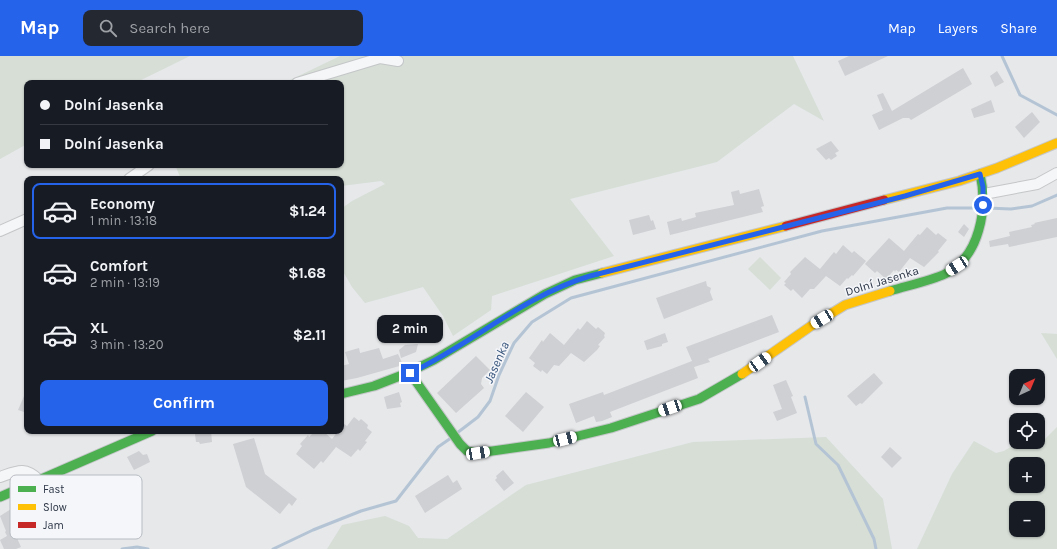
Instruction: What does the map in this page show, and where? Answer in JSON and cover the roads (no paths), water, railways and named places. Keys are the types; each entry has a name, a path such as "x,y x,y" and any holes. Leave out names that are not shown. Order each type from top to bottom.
{"street":[{"path":"308,80 380,58 398,61"},
{"path":"344,393 377,385 410,373 445,355 534,300 562,286 590,276 905,196 980,174 1057,142"},
{"path":"133,176 145,168"},
{"path":"984,194 1037,184 1057,173"},
{"name":"Dolní Jasenka","path":"410,373 460,444 467,450 478,453 549,443 611,428 699,399 749,370 811,326 845,305 945,274 957,266 967,253 978,231 982,216 984,194 980,174"},
{"path":"0,231 24,220"},
{"path":"51,475 145,434"},
{"path":"0,477 24,470 33,475"},
{"path":"0,497 10,493"}],"waterway":[{"path":"1002,56 1020,95 1057,115"},
{"name":"Jasenka","path":"987,208 1011,209 1032,206 1057,195"},
{"name":"Jasenka","path":"457,433 478,417 490,401 499,375 514,343 532,322 571,298 822,231 947,208 978,208"},
{"path":"805,397 816,444 838,465 874,539 876,549"},
{"name":"Jasenka","path":"273,549 313,530 361,511 396,501 438,447 451,438"},
{"name":"Jasenka","path":"122,549 137,547 148,549"}]}
